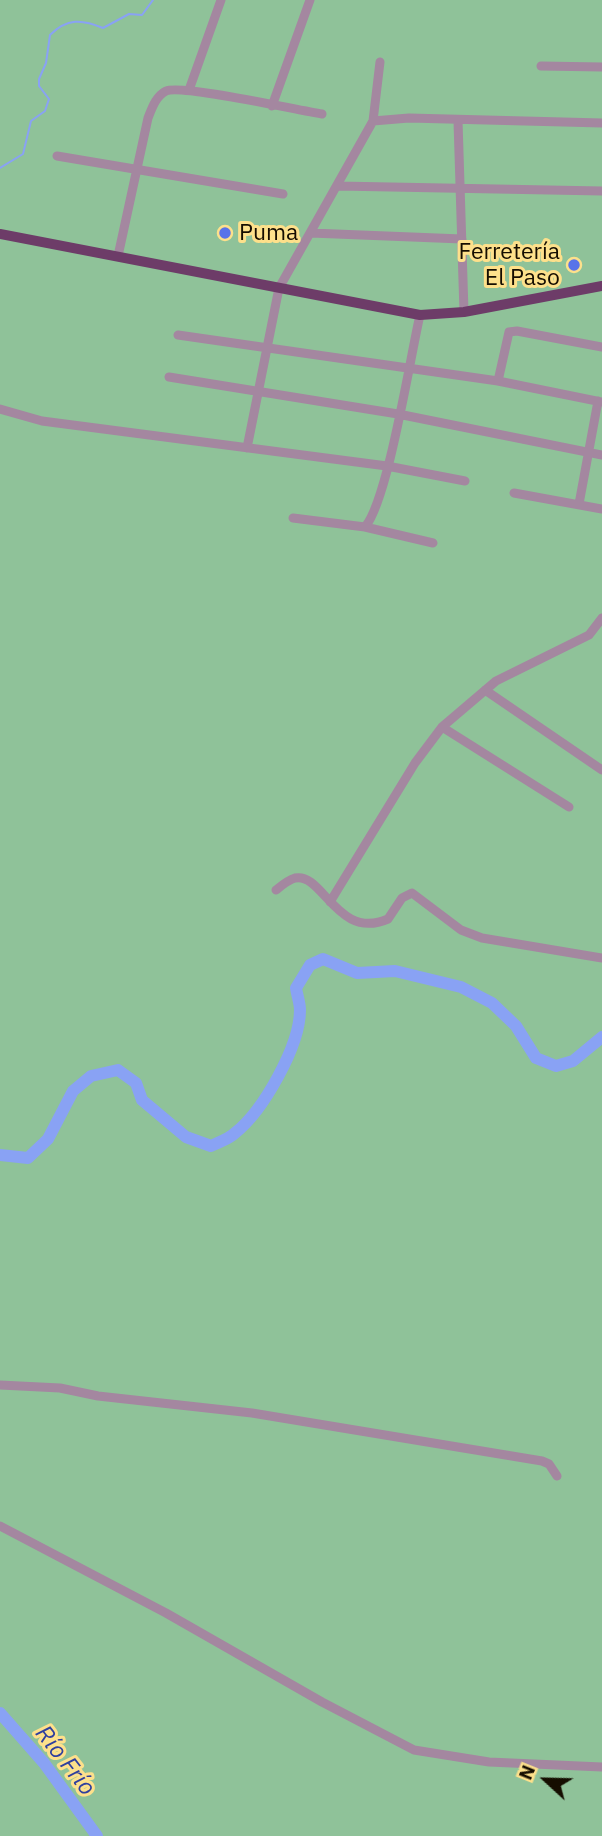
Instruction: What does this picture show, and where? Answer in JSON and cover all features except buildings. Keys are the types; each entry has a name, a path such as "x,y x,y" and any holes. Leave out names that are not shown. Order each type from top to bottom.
{"main road":[{"path":"0,234 420,316 464,312 602,286"}],"street":[{"path":"188,90 221,0"},
{"path":"272,106 310,0"},
{"path":"247,448 279,288 373,121 380,62"},
{"path":"541,66 602,67"},
{"path":"118,256 148,118 158,98 175,89 188,90 322,114"},
{"path":"373,121 392,118 602,123"},
{"path":"458,121 464,312"},
{"path":"57,156 138,167 283,194"},
{"path":"338,186 602,191"},
{"path":"312,233 462,239"},
{"path":"365,527 371,519 387,466 420,316"},
{"path":"499,381 509,332 602,347"},
{"path":"178,335 408,366 600,401 579,504"},
{"path":"169,377 398,414 602,455"},
{"path":"0,409 42,421 387,466 466,481"},
{"path":"514,493 602,509"},
{"path":"293,518 365,527 433,544"},
{"path":"330,902 415,764 442,727 503,678 589,635 602,618"},
{"path":"485,690 602,770"},
{"path":"442,727 569,807"},
{"path":"276,890 298,878 308,882 355,922 377,923 388,919 401,898 412,893 461,930 482,938 602,958"},
{"path":"0,1385 60,1388 112,1398 252,1413 542,1461 549,1464 557,1476"},
{"path":"0,1526 166,1613 322,1702 414,1750 489,1762 602,1767"}],"green space":[{"path":"0,0 602,0 602,1836 0,1836"}],"waterway":[{"path":"0,168 23,154 31,121 45,111 49,99 39,86 39,79 46,63 50,35 69,23 88,23 103,28 129,14 142,15 153,0"},
{"path":"0,1155 28,1158 48,1139 73,1091 91,1076 118,1070 136,1083 142,1100 186,1137 211,1146 230,1137 257,1110 278,1077 298,1025 300,1007 296,988 310,965 323,959 357,973 395,971 461,987 492,1003 516,1026 536,1058 556,1066 573,1061 602,1037"},
{"name":"Río Frío","path":"0,1713 44,1763 97,1836"}],"place":[{"name":"Puma","path":"225,233"},
{"name":"Ferretería El Paso","path":"574,265"}]}
